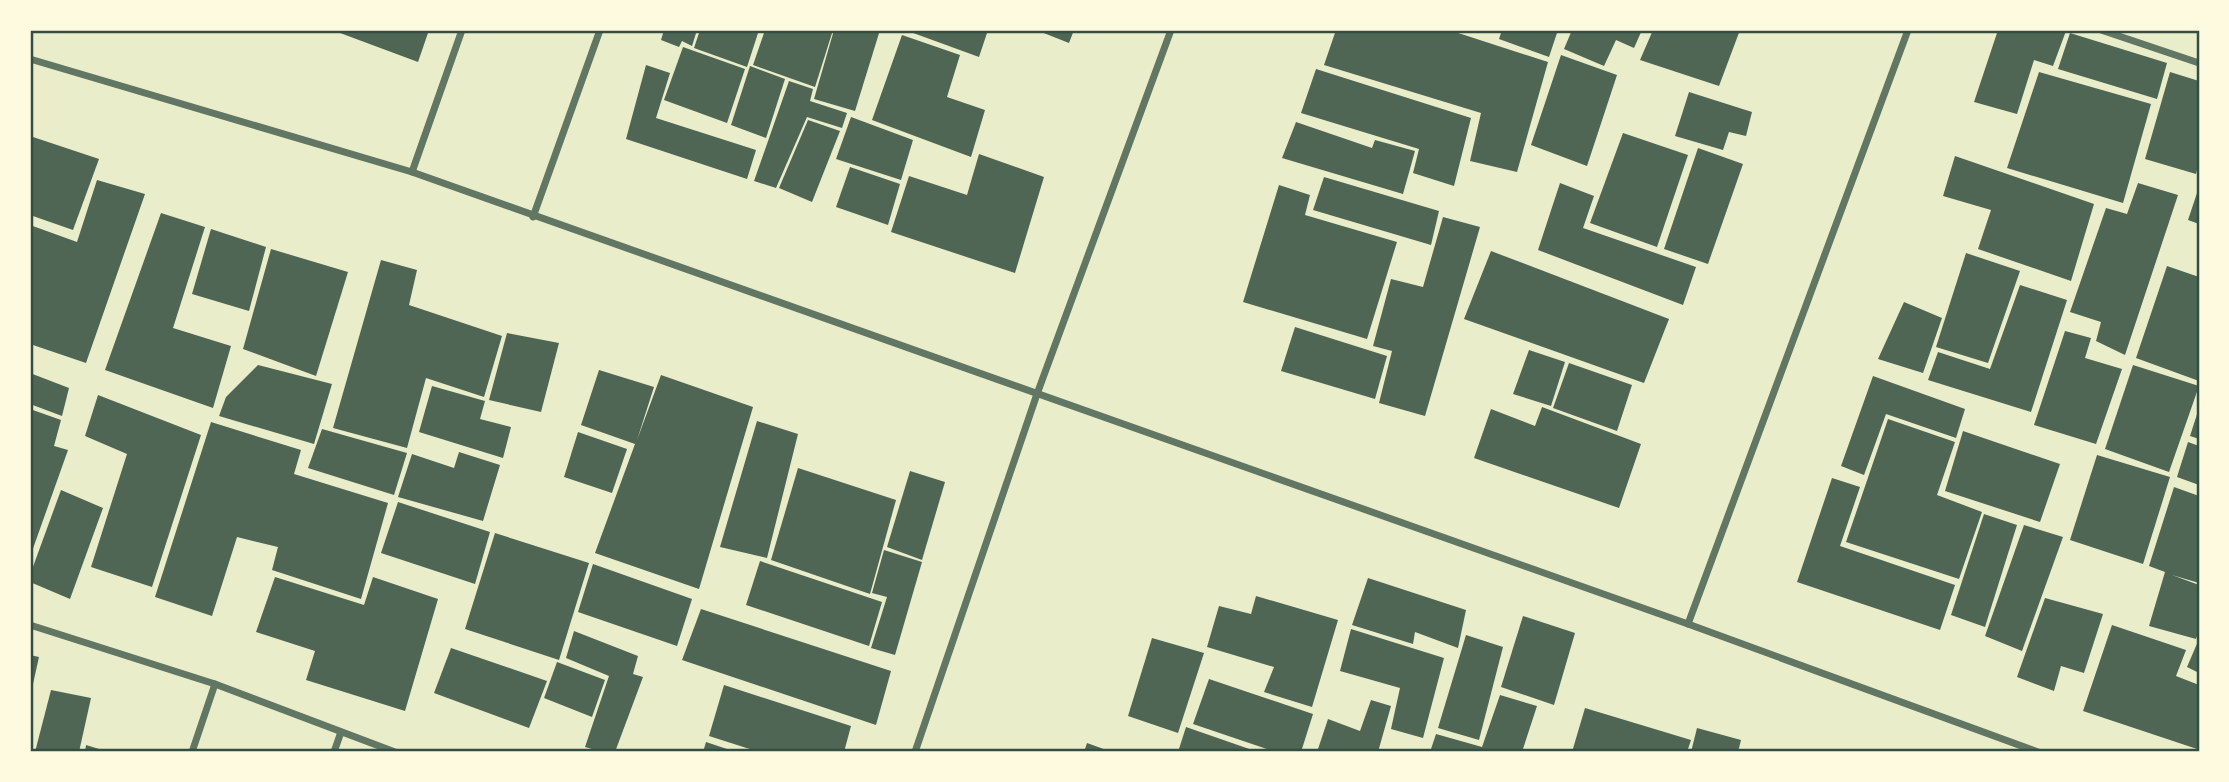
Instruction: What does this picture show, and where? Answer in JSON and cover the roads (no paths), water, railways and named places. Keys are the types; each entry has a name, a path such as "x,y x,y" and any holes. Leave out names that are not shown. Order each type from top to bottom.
{"street":[{"path":"412,172 462,30"},
{"path":"533,217 600,30"},
{"path":"915,752 1037,394 1171,30"},
{"path":"1688,624 1908,30"},
{"path":"2101,30 2199,63"},
{"path":"30,59 412,172 1688,624 2038,752"},
{"path":"30,625 215,684 395,752"},
{"path":"192,752 215,684"},
{"path":"334,752 341,732"}]}
